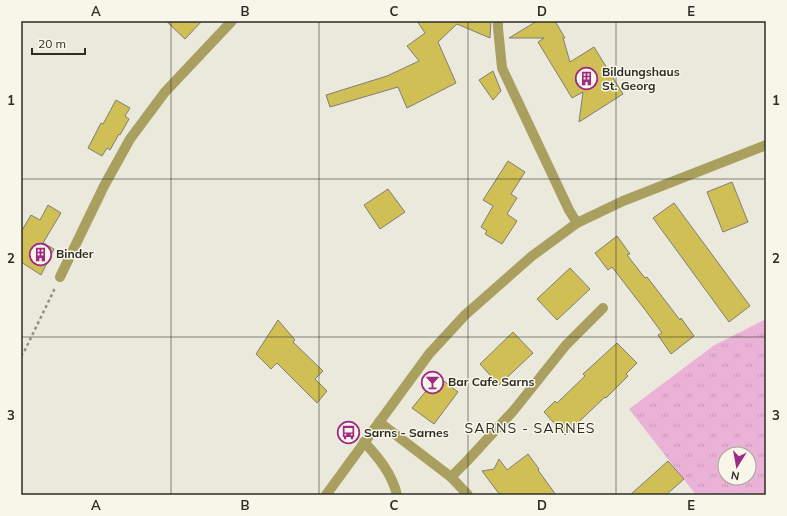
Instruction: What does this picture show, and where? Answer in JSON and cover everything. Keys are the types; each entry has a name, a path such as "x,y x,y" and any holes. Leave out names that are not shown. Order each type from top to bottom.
{"street":[{"path":"60,277 104,186 130,139 165,92 232,21"},
{"path":"498,21 502,68 576,223"},
{"path":"326,495 429,354 465,315 532,256 576,223 623,201 766,145"},
{"path":"451,477 514,410 566,346 603,308"},
{"path":"379,422 451,477 468,495"},
{"path":"364,442 378,456 388,471 397,495"}],"path":[{"path":"21,356 60,277"}],"green space":[{"path":"766,319 766,495 696,495 629,409 713,346"}],"building":[{"path":"166,21 202,21 185,39"},
{"path":"417,21 491,21 490,38 457,24 438,42 456,83 407,108 398,87 330,107 326,95 387,76 419,61 407,46 425,33"},
{"name":"Bildungshaus St. Georg","path":"537,21 555,21 565,38 563,38 570,62 594,47 623,94 579,122 583,92 572,98 538,42 544,38 509,38"},
{"path":"493,71 501,91 493,100 479,80"},
{"path":"116,100 130,108 125,116 129,119 110,150 107,148 102,156 88,148 101,123 103,124"},
{"path":"508,161 525,172 511,194 517,198 507,214 517,221 502,244 485,234 487,231 481,227 493,206 483,200"},
{"path":"732,182 748,222 723,232 707,192"},
{"path":"388,189 405,212 380,229 364,205"},
{"path":"674,203 750,306 729,322 653,218"},
{"path":"48,205 61,213 43,243 54,249 41,275 21,262 21,232 31,215 40,220"},
{"path":"617,236 630,254 627,255 645,278 647,277 680,320 681,318 694,336 671,354 658,335 662,333 646,311 612,267 608,270 595,253"},
{"path":"570,268 590,289 557,320 537,299"},
{"path":"278,320 295,340 293,342 323,371 315,379 327,391 317,403 277,363 271,369 256,354"},
{"path":"513,332 533,353 499,385 480,364"},
{"path":"617,343 637,363 626,374 628,376 606,398 605,397 565,435 544,412 555,401 557,403 585,376 583,374"},
{"path":"440,378 458,392 434,424 412,408 426,391 429,393"},
{"path":"528,454 556,495 500,495 482,471 494,469 499,459 507,470"},
{"path":"668,461 684,479 666,495 630,495"}],"place":[{"name":"Bildungshaus St. Georg","path":"587,79"},
{"name":"Binder","path":"41,254"},
{"name":"Bar Cafe Sarns","path":"433,382"},
{"name":"Sarns - Sarnes","path":"349,433"}],"district":[{"name":"SARNS - SARNES","path":"530,428"}]}
